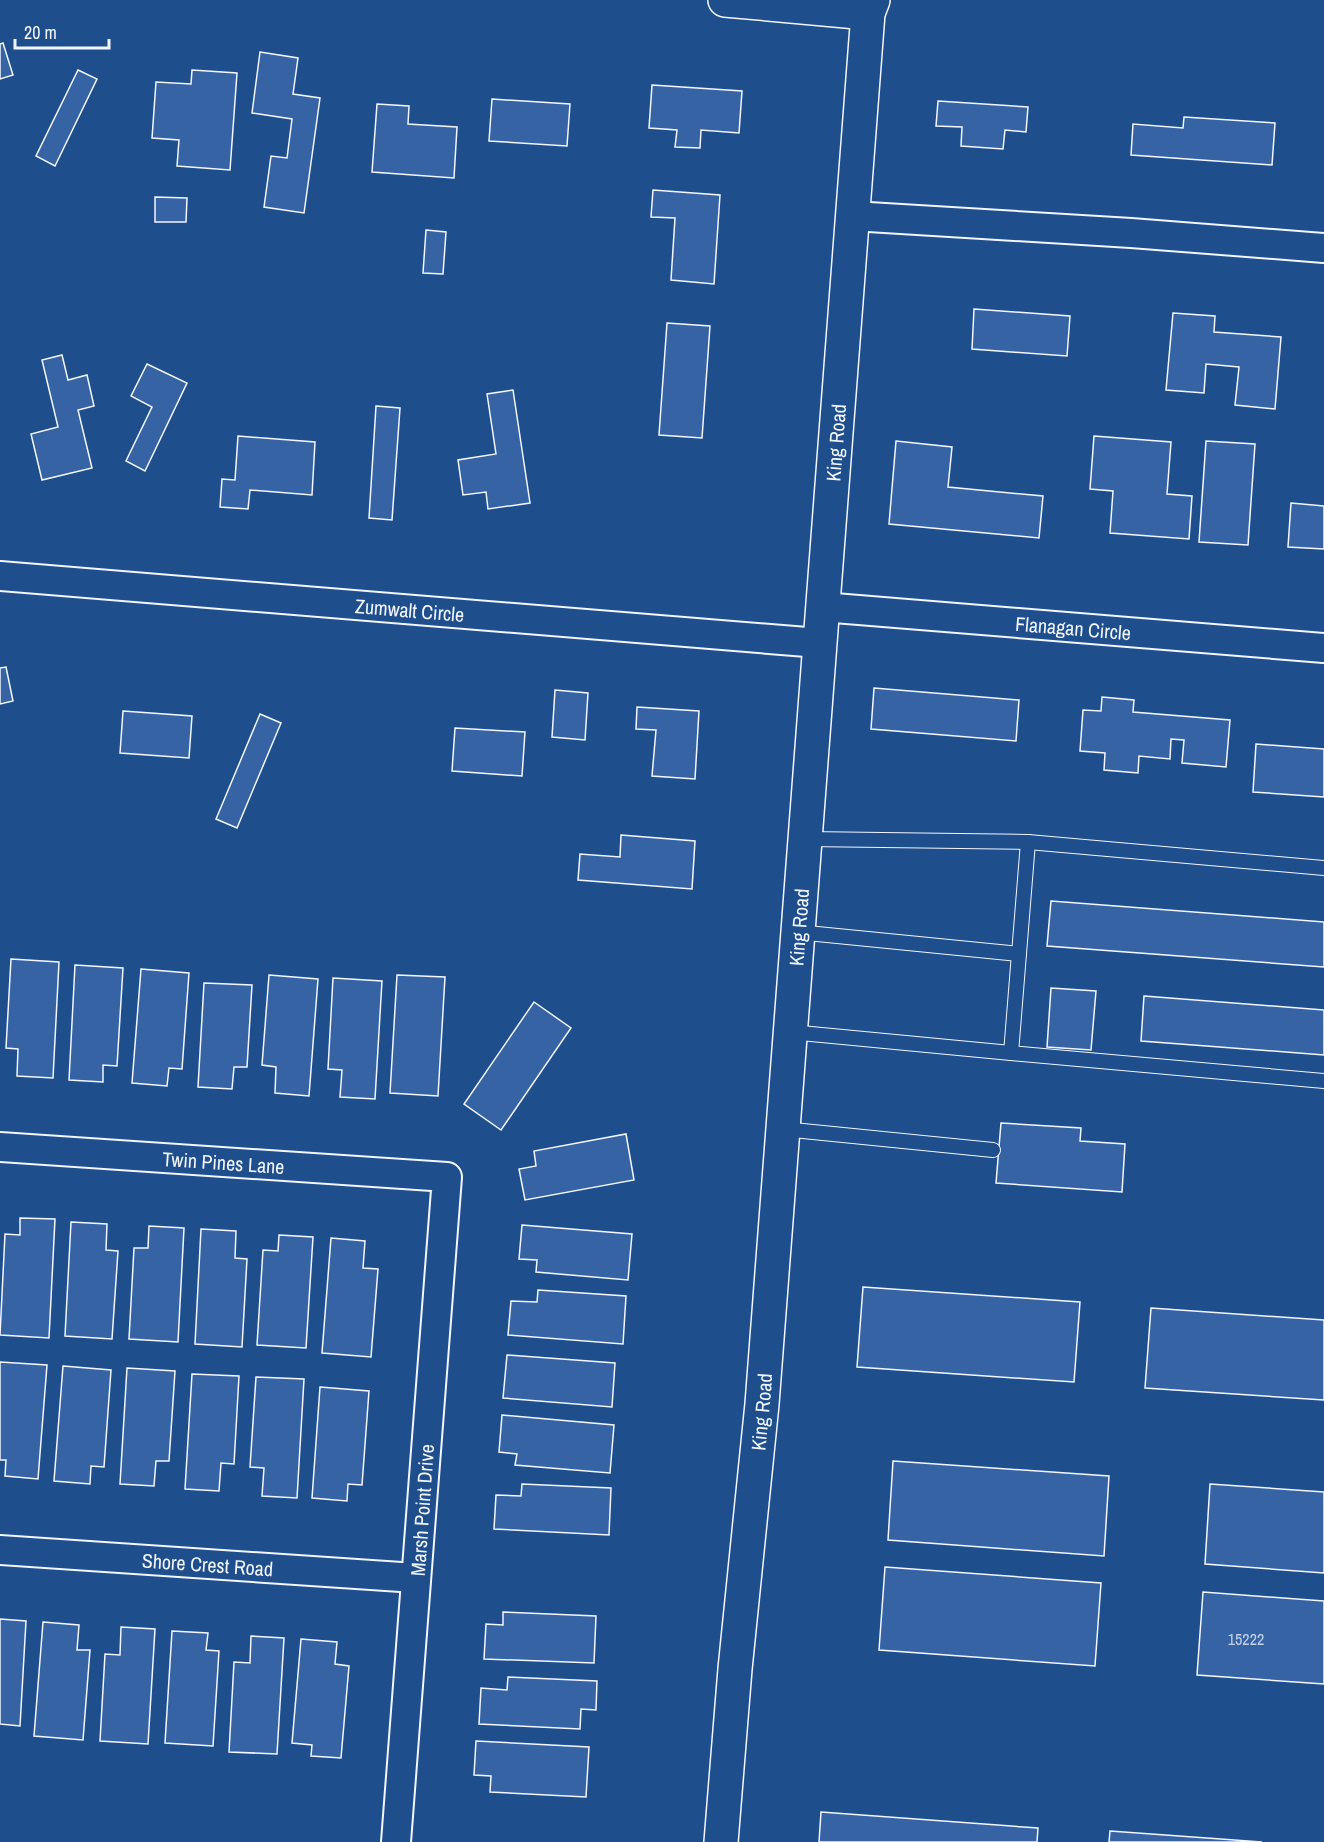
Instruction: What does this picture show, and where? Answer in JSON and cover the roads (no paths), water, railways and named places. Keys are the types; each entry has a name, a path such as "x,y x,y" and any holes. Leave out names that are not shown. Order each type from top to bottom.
{"street":[{"path":"724,0 869,4"},
{"name":"King Road","path":"722,1842 735,1669 762,1404 869,4"},
{"path":"852,216 1131,233 1324,248"},
{"name":"Zumwalt Circle","path":"0,576 819,643"},
{"name":"Flanagan Circle","path":"822,607 1324,648"},
{"name":"Twin Pines Lane","path":"0,1148 447,1177"},
{"name":"Marsh Point Drive","path":"396,1842 447,1177"},
{"name":"Shore Crest Road","path":"0,1550 416,1578"}],"lane":[{"path":"806,839 1028,842 1324,868"},
{"path":"1011,1053 1028,842"},
{"path":"797,932 1019,954"},
{"path":"790,1032 1324,1081"},
{"path":"783,1129 993,1150"}]}
